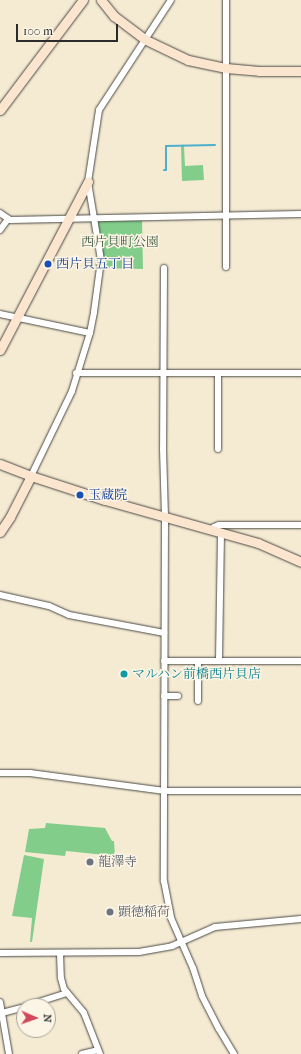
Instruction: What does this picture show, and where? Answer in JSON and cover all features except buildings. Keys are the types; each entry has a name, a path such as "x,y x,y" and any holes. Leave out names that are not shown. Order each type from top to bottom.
{"street":[{"path":"0,110 83,0"},
{"path":"101,0 114,16 144,39 188,60 226,68 260,71 301,71"},
{"path":"0,532 10,517 31,476 72,391 76,372 90,333 101,260 88,182 99,110 144,39 171,0"},
{"path":"226,0 226,267"},
{"path":"0,350 88,182"},
{"path":"0,213 8,219 93,219 301,214"},
{"path":"0,230 8,219"},
{"path":"164,268 164,888 171,918 193,968 202,996 234,1054"},
{"path":"0,314 90,333"},
{"path":"76,372 301,373"},
{"path":"218,373 218,449"},
{"path":"0,464 31,476 105,500 258,543 301,562"},
{"path":"219,660 217,532 214,527 219,525 301,526"},
{"path":"0,595 49,606 69,615 164,633"},
{"path":"164,661 301,661"},
{"path":"198,661 198,701"},
{"path":"164,696 178,696"},
{"path":"0,773 30,773 165,791 301,791"},
{"path":"0,953 139,952 172,946 215,927 301,920"},
{"path":"60,953 62,984 67,993 84,1013 99,1052 82,1054"},
{"path":"51,998 67,993"},
{"path":"0,1002 9,1054"},
{"path":"2,1013 16,1009"}],"green space":[{"path":"181,146 184,146 185,166 203,165 204,180 182,181"},
{"name":"西片貝町公園","path":"142,218 143,269 100,268 93,219"},
{"path":"46,823 105,828 112,841 114,841 115,856 66,851 65,856 25,852 29,829 45,828"},
{"path":"24,855 44,859 32,942 30,942 32,918 12,916"}],"waterway":[{"path":"164,170 166,170 166,146 215,145"}],"place":[{"name":"西片貝五丁目","path":"48,264"},
{"name":"玉蔵院","path":"80,495"},
{"name":"マルハン前橋西片貝店","path":"124,674"},
{"name":"龍澤寺","path":"90,862"},
{"name":"顕徳稲荷","path":"110,912"}]}
